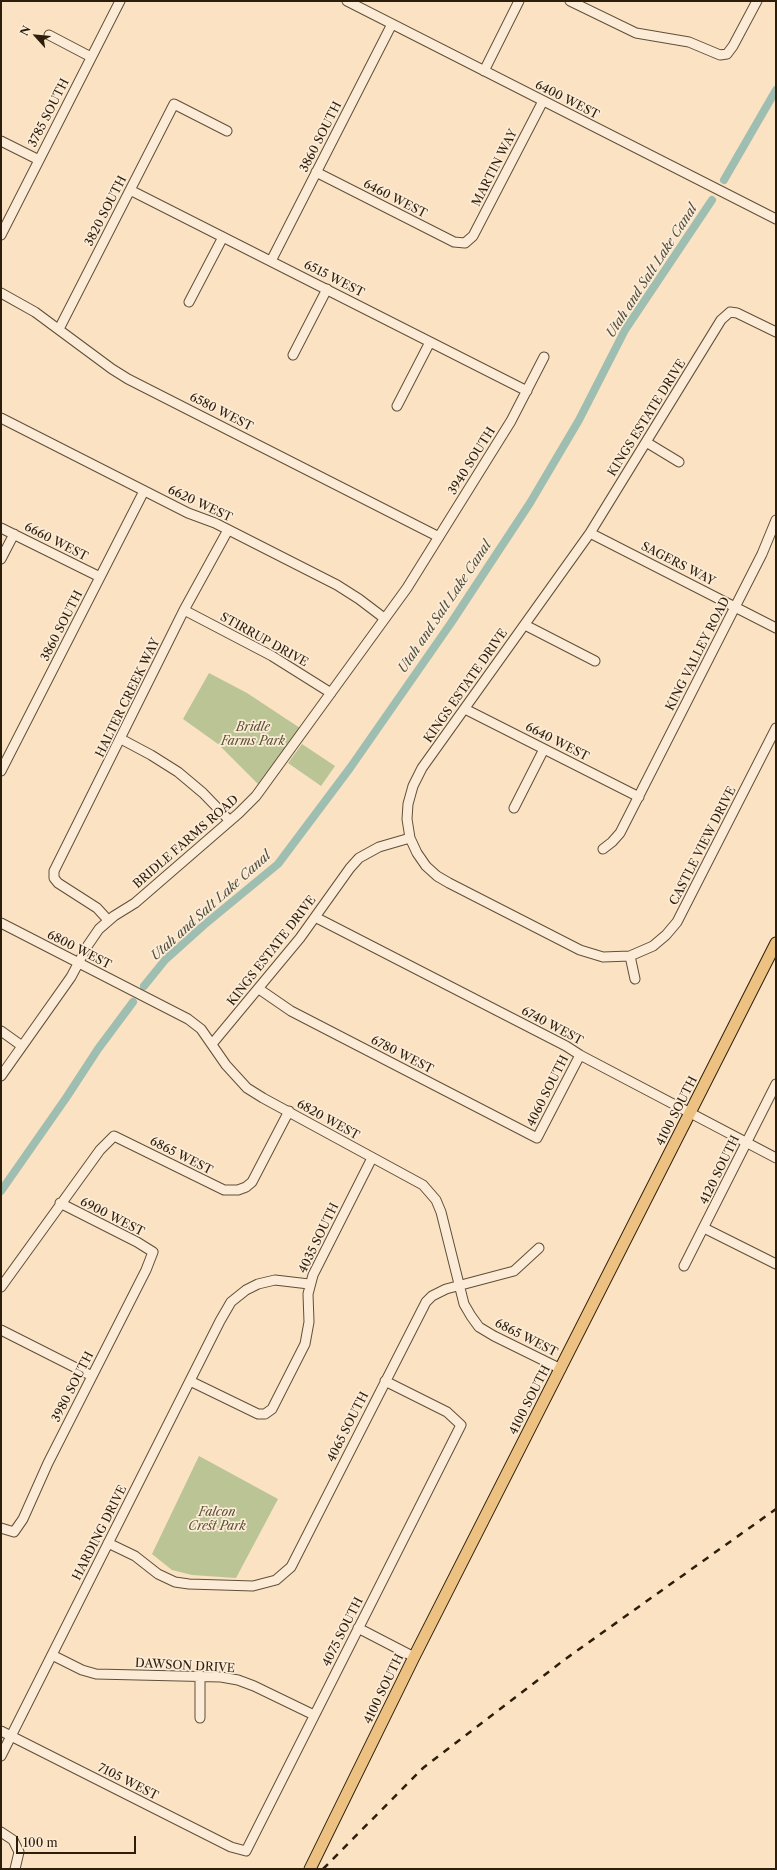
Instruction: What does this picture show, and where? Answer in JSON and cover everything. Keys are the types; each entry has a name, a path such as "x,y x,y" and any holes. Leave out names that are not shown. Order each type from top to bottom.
{"main road":[{"name":"4100 SOUTH","path":"310,1869 414,1656 776,943"}],"street":[{"name":"3785 SOUTH","path":"1,235 120,1"},
{"name":"6400 WEST","path":"346,1 776,219"},
{"path":"484,71 519,1"},
{"path":"570,1 636,33 678,40 693,44 716,54 727,54 757,1"},
{"name":"3860 SOUTH","path":"271,261 392,24"},
{"path":"50,36 91,57"},
{"name":"MARTIN WAY","path":"465,243 473,236 542,101"},
{"name":"3820 SOUTH","path":"59,329 174,104 227,131"},
{"path":"1,141 39,160"},
{"name":"6460 WEST","path":"316,172 454,242 465,243"},
{"name":"6515 WEST","path":"130,190 527,391"},
{"path":"190,302 223,236"},
{"path":"293,355 326,289"},
{"name":"6580 WEST","path":"1,293 30,309 128,379 439,536"},
{"name":"KINGS ESTATE DRIVE","path":"212,1044 259,989 359,858 378,847 410,838 407,819 408,804 413,786 422,768 590,533 721,320 730,312 741,314 776,332"},
{"path":"397,406 430,342"},
{"name":"3940 SOUTH","path":"416,575 511,421 544,357"},
{"name":"6620 WEST","path":"1,418 192,515 228,530 344,589 384,618"},
{"path":"646,442 679,462"},
{"name":"3860 SOUTH","path":"1,771 144,491"},
{"name":"KING VALLEY ROAD","path":"603,848 612,842 620,833 639,797 762,554 776,520"},
{"name":"6660 WEST","path":"1,528 100,577"},
{"name":"HALTER CREEK WAY","path":"108,920 100,911 60,885 54,878 55,868 121,739 184,610 228,530"},
{"name":"SAGERS WAY","path":"590,533 776,628"},
{"path":"1,559 14,534"},
{"name":"BRIDLE FARMS ROAD","path":"1,1076 79,964 95,934 108,920 135,903 230,821 256,796 416,575"},
{"name":"STIRRUP DRIVE","path":"184,610 272,656 331,694"},
{"path":"524,624 595,661"},
{"name":"6640 WEST","path":"465,709 639,797"},
{"name":"CASTLE VIEW DRIVE","path":"410,838 417,853 426,866 437,876 449,883 580,950 603,957 630,956 646,950 656,943 666,935 677,922 776,728"},
{"path":"121,739 178,772 203,793 230,821"},
{"path":"514,808 544,749"},
{"name":"6740 WEST","path":"315,917 566,1046 580,1055 776,1158"},
{"name":"6800 WEST","path":"1,923 147,998"},
{"path":"630,956 635,979"},
{"name":"6780 WEST","path":"259,989 291,1011 537,1138"},
{"name":"6820 WEST","path":"147,998 188,1019 201,1029 226,1065 247,1088 423,1185 436,1200 441,1212 460,1286"},
{"path":"1,1031 22,1046"},
{"name":"4060 SOUTH","path":"537,1138 580,1055"},
{"name":"4120 SOUTH","path":"684,1266 776,1084"},
{"name":"6865 WEST","path":"60,1203 100,1150 114,1136 224,1190 238,1190 246,1187 252,1182 288,1111"},
{"name":"4035 SOUTH","path":"190,1381 253,1412 262,1414 268,1413 272,1409 305,1344 309,1322 309,1284 372,1158"},
{"path":"1,1287 60,1203"},
{"name":"6900 WEST","path":"60,1203 137,1242 153,1252"},
{"path":"704,1228 776,1264"},
{"name":"4065 SOUTH","path":"108,1543 135,1556 158,1574 176,1582 189,1584 263,1585 276,1580 291,1567 426,1302 436,1294 514,1271 539,1248"},
{"name":"3980 SOUTH","path":"1,1528 14,1532 23,1519 48,1463 153,1252"},
{"name":"HARDING DRIVE","path":"1,1756 220,1321 232,1302 246,1290 258,1284 275,1280 309,1284"},
{"name":"6865 WEST","path":"460,1286 464,1304 479,1327 561,1369"},
{"path":"1,1330 92,1376"},
{"name":"4075 SOUTH","path":"246,1850 461,1425 447,1412 385,1380"},
{"path":"358,1628 414,1656"},
{"name":"DAWSON DRIVE","path":"52,1655 82,1670 96,1674 229,1678 246,1682 314,1716"},
{"path":"200,1677 200,1718"},
{"name":"7105 WEST","path":"1,1732 231,1847 246,1850"},
{"path":"1,1832 13,1840 19,1852 15,1869"}],"green space":[{"name":"Bridle Farms Park","path":"209,673 247,693 300,728 258,784 218,744 183,719"},
{"name":"Bridle Farms Park","path":"302,744 335,766 321,786 288,763"},
{"name":"Falcon Crest Park","path":"199,1456 278,1499 236,1578 192,1575 172,1570 152,1554"}],"waterway":[{"name":"Utah and Salt Lake Canal","path":"724,180 776,90"},
{"name":"Utah and Salt Lake Canal","path":"144,986 165,960 204,925 278,864 350,768 451,623 530,503 579,420 625,330 712,200"},
{"name":"Utah and Salt Lake Canal","path":"1,1191 66,1098 98,1049 133,1002"}],"railway":[{"path":"323,1869 423,1768 564,1660 776,1509"}]}
